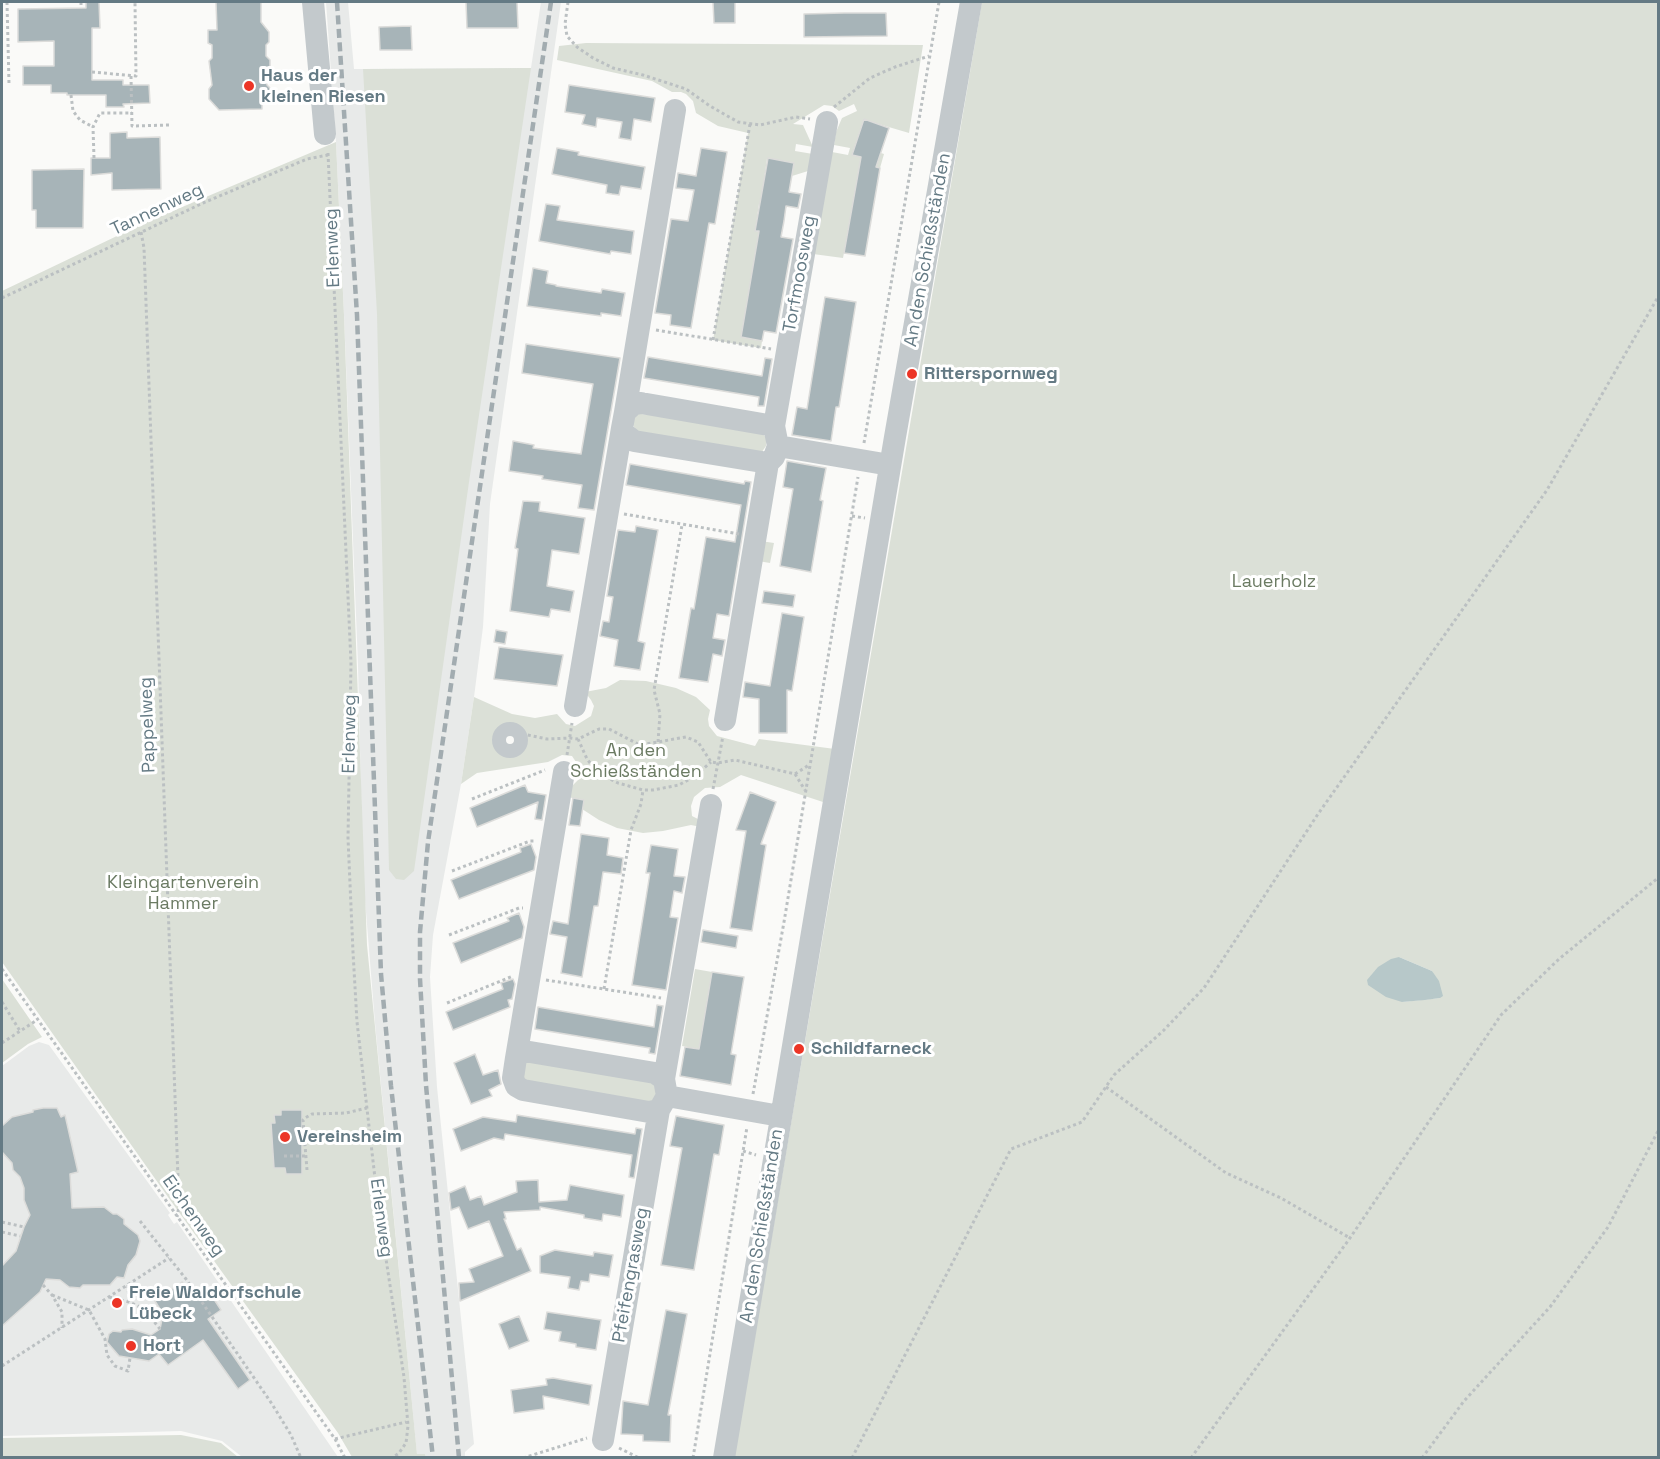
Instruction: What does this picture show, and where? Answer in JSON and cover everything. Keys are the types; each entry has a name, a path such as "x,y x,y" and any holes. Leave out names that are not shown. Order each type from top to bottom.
{"street":[{"path":"313,2 327,145"},
{"name":"An den Schießständen","path":"724,1458 890,465 971,2"},
{"path":"575,706 675,110"},
{"name":"Torfmoosweg","path":"725,720 827,122"},
{"path":"773,445 643,444 627,437 623,420 634,404 649,404 773,445 890,465"},
{"path":"564,772 513,1078 516,1086 523,1090 649,1112 664,1095"},
{"name":"Pfeifengrasweg","path":"603,1440 664,1095 711,805"},
{"path":"516,1058 522,1052 530,1052 655,1074 664,1095"},
{"path":"664,1095 780,1116"}],"path":[{"path":"7,2 9,84"},
{"path":"81,2 81,9"},
{"path":"92,72 136,76 135,2"},
{"path":"568,2 566,30 571,41 585,53 614,68 686,89 718,112 738,122 750,124 771,123 796,117 827,122 833,108 870,78 929,56"},
{"path":"693,1458 939,2"},
{"path":"131,76 132,126 169,125"},
{"path":"71,95 73,111 80,120 93,127"},
{"path":"94,158 93,127 100,113 132,113"},
{"path":"713,340 750,124"},
{"name":"Tannenweg","path":"2,298 141,232 307,159 327,145"},
{"name":"Erlenweg","path":"327,145 351,663 348,838 357,1022 379,1213 404,1377 407,1422 406,1443 392,1458"},
{"name":"Pappelweg","path":"141,232 144,248 176,1111 179,1206 177,1216"},
{"path":"852,1458 1011,1149 1082,1122 1114,1075 1204,988 1318,814 1546,490 1659,297"},
{"path":"639,327 786,352"},
{"path":"608,511 756,537"},
{"path":"658,742 660,714 654,690 682,525"},
{"path":"472,799 547,770 564,772 575,706"},
{"path":"711,805 725,720"},
{"path":"516,735 523,734 547,739 578,739 599,729 609,729 638,744 679,737 692,738 703,748 711,762"},
{"path":"578,739 587,759 598,773 618,783 643,790 679,785 695,776 711,762 735,760 795,774 811,763"},
{"path":"795,774 806,792"},
{"path":"604,989 631,830 641,804 643,790"},
{"path":"452,872 530,841 552,844"},
{"path":"1191,1458 1350,1238 1501,1014 1558,959 1659,878"},
{"path":"449,935 519,908 541,911"},
{"name":"Eichenweg","path":"2,969 335,1439 345,1458"},
{"path":"447,1003 513,975 678,1001"},
{"path":"2,1002 20,1031"},
{"path":"2,1043 37,1020"},
{"path":"1106,1087 1226,1173 1281,1198 1350,1238"},
{"path":"307,1170 303,1120 312,1114 346,1113 367,1108"},
{"path":"1422,1458 1464,1401 1550,1307 1608,1227 1659,1131"},
{"path":"284,1156 306,1156"},
{"path":"140,1221 186,1279 272,1404 291,1435 301,1458"},
{"path":"2,1222 24,1227"},
{"path":"2,1232 20,1236"},
{"path":"2,1366 170,1258"},
{"path":"43,1285 62,1312 62,1328"},
{"path":"128,1285 129,1302"},
{"path":"52,1295 89,1310 105,1339 109,1359 122,1370 128,1371 130,1358"},
{"path":"109,1297 129,1302 144,1310 160,1329"},
{"path":"335,1439 407,1422"},
{"path":"523,1458 584,1437 603,1440 639,1458"}],"shaded area":[{"path":"326,2 348,2 354,69 363,69 531,68 541,2 561,2 490,504 483,627 474,697 461,784 433,935 430,977 437,1087 474,1444 465,1452 465,1457 417,1455 375,1023 363,875 358,665 344,315 336,142"},
{"path":"1399,957 1432,971 1439,981 1443,996 1402,1002 1386,997 1368,985 1367,980 1378,967"},
{"name":"Freie Waldorfschule Lübeck","path":"39,1042 49,1045 170,1213 168,1215 174,1224 177,1222 338,1457 242,1457 222,1441 181,1431 2,1436 2,1066 29,1046"}],"green space":[{"name":"Lauerholz","path":"982,2 1658,2 1658,1457 734,1458","holes":["1399,957 1432,971 1440,998 1402,1002"]},
{"path":"586,43 923,45 909,133 865,120 856,145 884,154 880,168 860,165 843,258 813,254 832,152 848,155 850,148 834,145 836,132 842,118 857,111 854,104 839,111 832,106 824,105 793,124 803,125 813,147 796,144 795,151 813,154 808,171 792,176 794,163 767,159 763,186 789,190 786,192 788,206 786,208 759,204 755,231 781,235 741,337 762,341 761,348 713,340 748,133 718,126 696,113 693,101 681,92 672,92 652,81 557,60 559,46"},
{"path":"531,68 414,871 404,880 396,879 389,870 377,314 363,69"},
{"name":"Kleingartenverein Hammer","path":"336,142 367,945 417,1454 425,1454 426,1457 352,1457 338,1433 2,962 2,291 142,224"},
{"path":"632,413 752,426 766,437 766,446 759,456 640,437 630,420"},
{"path":"761,541 774,543 770,563 758,561"},
{"path":"620,680 646,681 676,688 696,697 710,710 709,726 717,736 755,746 759,739 835,749 826,803 741,775 720,787 705,788 694,797 691,806 692,816 702,821 701,827 691,825 643,833 617,828 599,820 582,809 584,800 567,797 568,790 581,777 580,768 572,756 562,755 548,762 477,773 461,784 474,697 512,714 535,718 557,714 566,724 575,726 591,716 594,706 585,692 606,688","holes":["507,733 513,733 517,741 513,746 506,746 502,738"]},
{"path":"695,969 712,972 699,1049 682,1046"},
{"path":"2,979 42,1037 2,1063"},
{"path":"525,1059 655,1082 656,1095 650,1105 525,1084 520,1069"},
{"path":"181,1435 221,1443 238,1457 2,1457 2,1438"}],"building":[{"path":"86,2 99,2 100,28 92,28 92,80 123,80 123,85 149,85 150,103 106,107 106,95 67,95 67,93 51,93 51,85 23,85 23,66 54,66 54,41 18,42 18,9 86,8"},
{"path":"216,2 261,2 261,22 269,32 266,56 270,60 270,70 266,73 271,98 262,105 262,109 219,110 209,99 209,89 212,85 209,61 212,58 212,45 208,43 208,30 217,30"},
{"path":"466,2 517,2 518,28 467,28"},
{"path":"713,2 735,2 735,23 714,23"},
{"path":"886,13 887,36 804,37 804,14"},
{"path":"411,26 412,50 380,50 379,27"},
{"path":"569,85 655,98 651,122 634,119 631,140 619,138 622,122 597,118 596,127 582,124 585,115 565,112"},
{"path":"864,119 889,128 876,167 880,168 865,256 844,253 861,157 852,155"},
{"path":"127,132 127,138 160,137 161,189 112,190 112,173 91,175 91,158 110,158 110,133"},
{"path":"557,148 579,152 578,155 645,167 641,189 621,186 619,195 606,193 607,185 552,174"},
{"path":"701,148 727,152 715,224 709,223 691,328 670,325 671,315 655,313 671,219 688,221 694,190 676,188 678,173 696,176"},
{"path":"768,158 794,163 789,192 801,194 798,208 786,206 781,237 793,239 776,333 764,331 762,341 741,337 759,231 755,231"},
{"path":"84,169 83,228 36,228 36,210 32,210 32,170"},
{"path":"546,204 560,206 557,220 634,231 631,254 611,251 610,254 539,241"},
{"path":"533,268 548,271 546,283 556,286 601,293 602,289 625,293 621,316 601,313 601,316 527,306"},
{"path":"825,297 856,302 839,407 836,407 831,441 792,435 797,407 807,409"},
{"path":"526,344 620,358 594,510 578,508 582,485 509,471 513,441 534,445 533,448 581,454 593,384 522,373"},
{"path":"648,357 762,376 765,358 772,359 764,406 758,406 759,397 644,378"},
{"path":"787,461 826,468 811,572 780,566 793,489 783,487"},
{"path":"630,464 744,484 745,481 751,482 729,616 717,614 713,638 725,640 722,656 713,654 708,682 679,678 691,608 694,609 706,537 735,542 741,505 626,485"},
{"path":"523,501 540,502 539,511 585,518 579,554 552,550 547,586 574,591 570,612 551,609 549,617 510,611 518,549 515,548"},
{"path":"636,526 658,530 638,641 645,643 640,670 614,666 618,640 600,636 603,621 609,622 613,597 607,596 618,530 635,532"},
{"path":"764,591 795,595 793,607 762,603"},
{"path":"782,613 804,617 792,691 787,690 787,733 759,733 759,699 743,697 745,682 770,686"},
{"path":"496,630 507,632 505,644 494,642"},
{"path":"499,647 563,655 557,686 494,679"},
{"path":"525,785 528,792 546,795 542,820 535,819 538,802 477,827 470,808"},
{"path":"750,792 776,802 761,844 766,845 752,931 730,928 746,831 736,830"},
{"path":"573,798 584,800 580,826 569,825"},
{"path":"581,834 609,838 607,855 623,858 621,874 603,872 598,906 594,906 582,977 561,973 567,937 550,934 553,921 568,924"},
{"path":"531,844 536,857 534,870 459,899 451,880 521,852 520,848"},
{"path":"651,845 678,849 674,876 685,877 682,893 674,891 670,917 678,918 666,990 632,985 650,873 646,873"},
{"path":"519,913 524,927 522,938 461,963 453,943 509,921 507,918"},
{"path":"703,930 738,936 736,948 701,942"},
{"path":"712,972 744,977 731,1054 736,1055 731,1085 680,1076 685,1047 699,1049"},
{"path":"513,979 515,984 512,999 508,1000 510,1007 453,1030 446,1012 503,989 501,983"},
{"path":"657,1005 663,1006 655,1054 649,1053 650,1048 535,1029 538,1007 654,1027"},
{"path":"475,1054 483,1075 498,1070 501,1084 489,1090 492,1096 471,1104 454,1063"},
{"path":"43,1108 57,1108 61,1117 65,1115 78,1172 70,1174 72,1208 104,1207 124,1219 124,1224 138,1235 140,1241 136,1255 128,1265 124,1278 117,1277 110,1285 83,1285 80,1288 69,1287 60,1280 46,1279 40,1292 2,1326 2,1266 16,1251 30,1215 24,1200 24,1188 20,1177 2,1152 2,1126 12,1117"},
{"path":"281,1110 302,1110 302,1174 286,1174 285,1168 274,1168 271,1123 275,1123 274,1115 281,1115"},
{"path":"517,1115 635,1134 636,1128 642,1129 634,1178 629,1177 632,1155 505,1134 504,1140 494,1138 461,1151 453,1129 483,1117 516,1122"},
{"path":"676,1116 724,1125 719,1155 714,1154 694,1270 661,1265 682,1148 670,1146"},
{"path":"538,1180 539,1202 567,1200 570,1185 624,1195 621,1217 603,1214 602,1221 584,1218 584,1215 540,1207 540,1210 504,1212 506,1219 504,1219 517,1250 521,1248 531,1271 460,1301 459,1283 474,1282 469,1269 503,1256 489,1221 468,1229 459,1207 451,1210 449,1193 465,1186 470,1200 481,1196 484,1205 517,1192 516,1181"},
{"path":"555,1250 593,1256 594,1252 613,1255 609,1277 590,1274 589,1282 581,1281 579,1290 568,1288 570,1277 540,1273 540,1256"},
{"path":"182,1282 192,1297 206,1287 221,1310 208,1319 250,1380 238,1389 203,1340 168,1365 159,1354 149,1361 119,1356 107,1342 109,1334 113,1331 121,1332 132,1329 151,1335 160,1329 163,1314 155,1301"},
{"path":"666,1310 687,1314 668,1415 671,1415 670,1442 643,1441 643,1435 621,1434 623,1401 648,1405"},
{"path":"547,1312 601,1320 596,1350 576,1347 576,1344 559,1341 561,1332 544,1329"},
{"path":"519,1316 529,1341 509,1349 499,1324"},
{"path":"553,1378 592,1385 589,1405 543,1396 544,1409 514,1413 511,1390 547,1385 546,1379"}],"railway":[{"path":"337,2 357,315 381,974 391,1086 433,1458"},
{"path":"459,1458 426,1085 420,979 420,932 428,842 551,2"}],"place":[{"name":"Haus der kleinen Riesen","path":"249,86"},
{"name":"Ritterspornweg","path":"912,374"},
{"name":"Schildfarneck","path":"799,1049"},
{"name":"Vereinsheim","path":"285,1137"},
{"name":"Freie Waldorfschule Lübeck","path":"117,1303"},
{"name":"Hort","path":"131,1346"}]}
